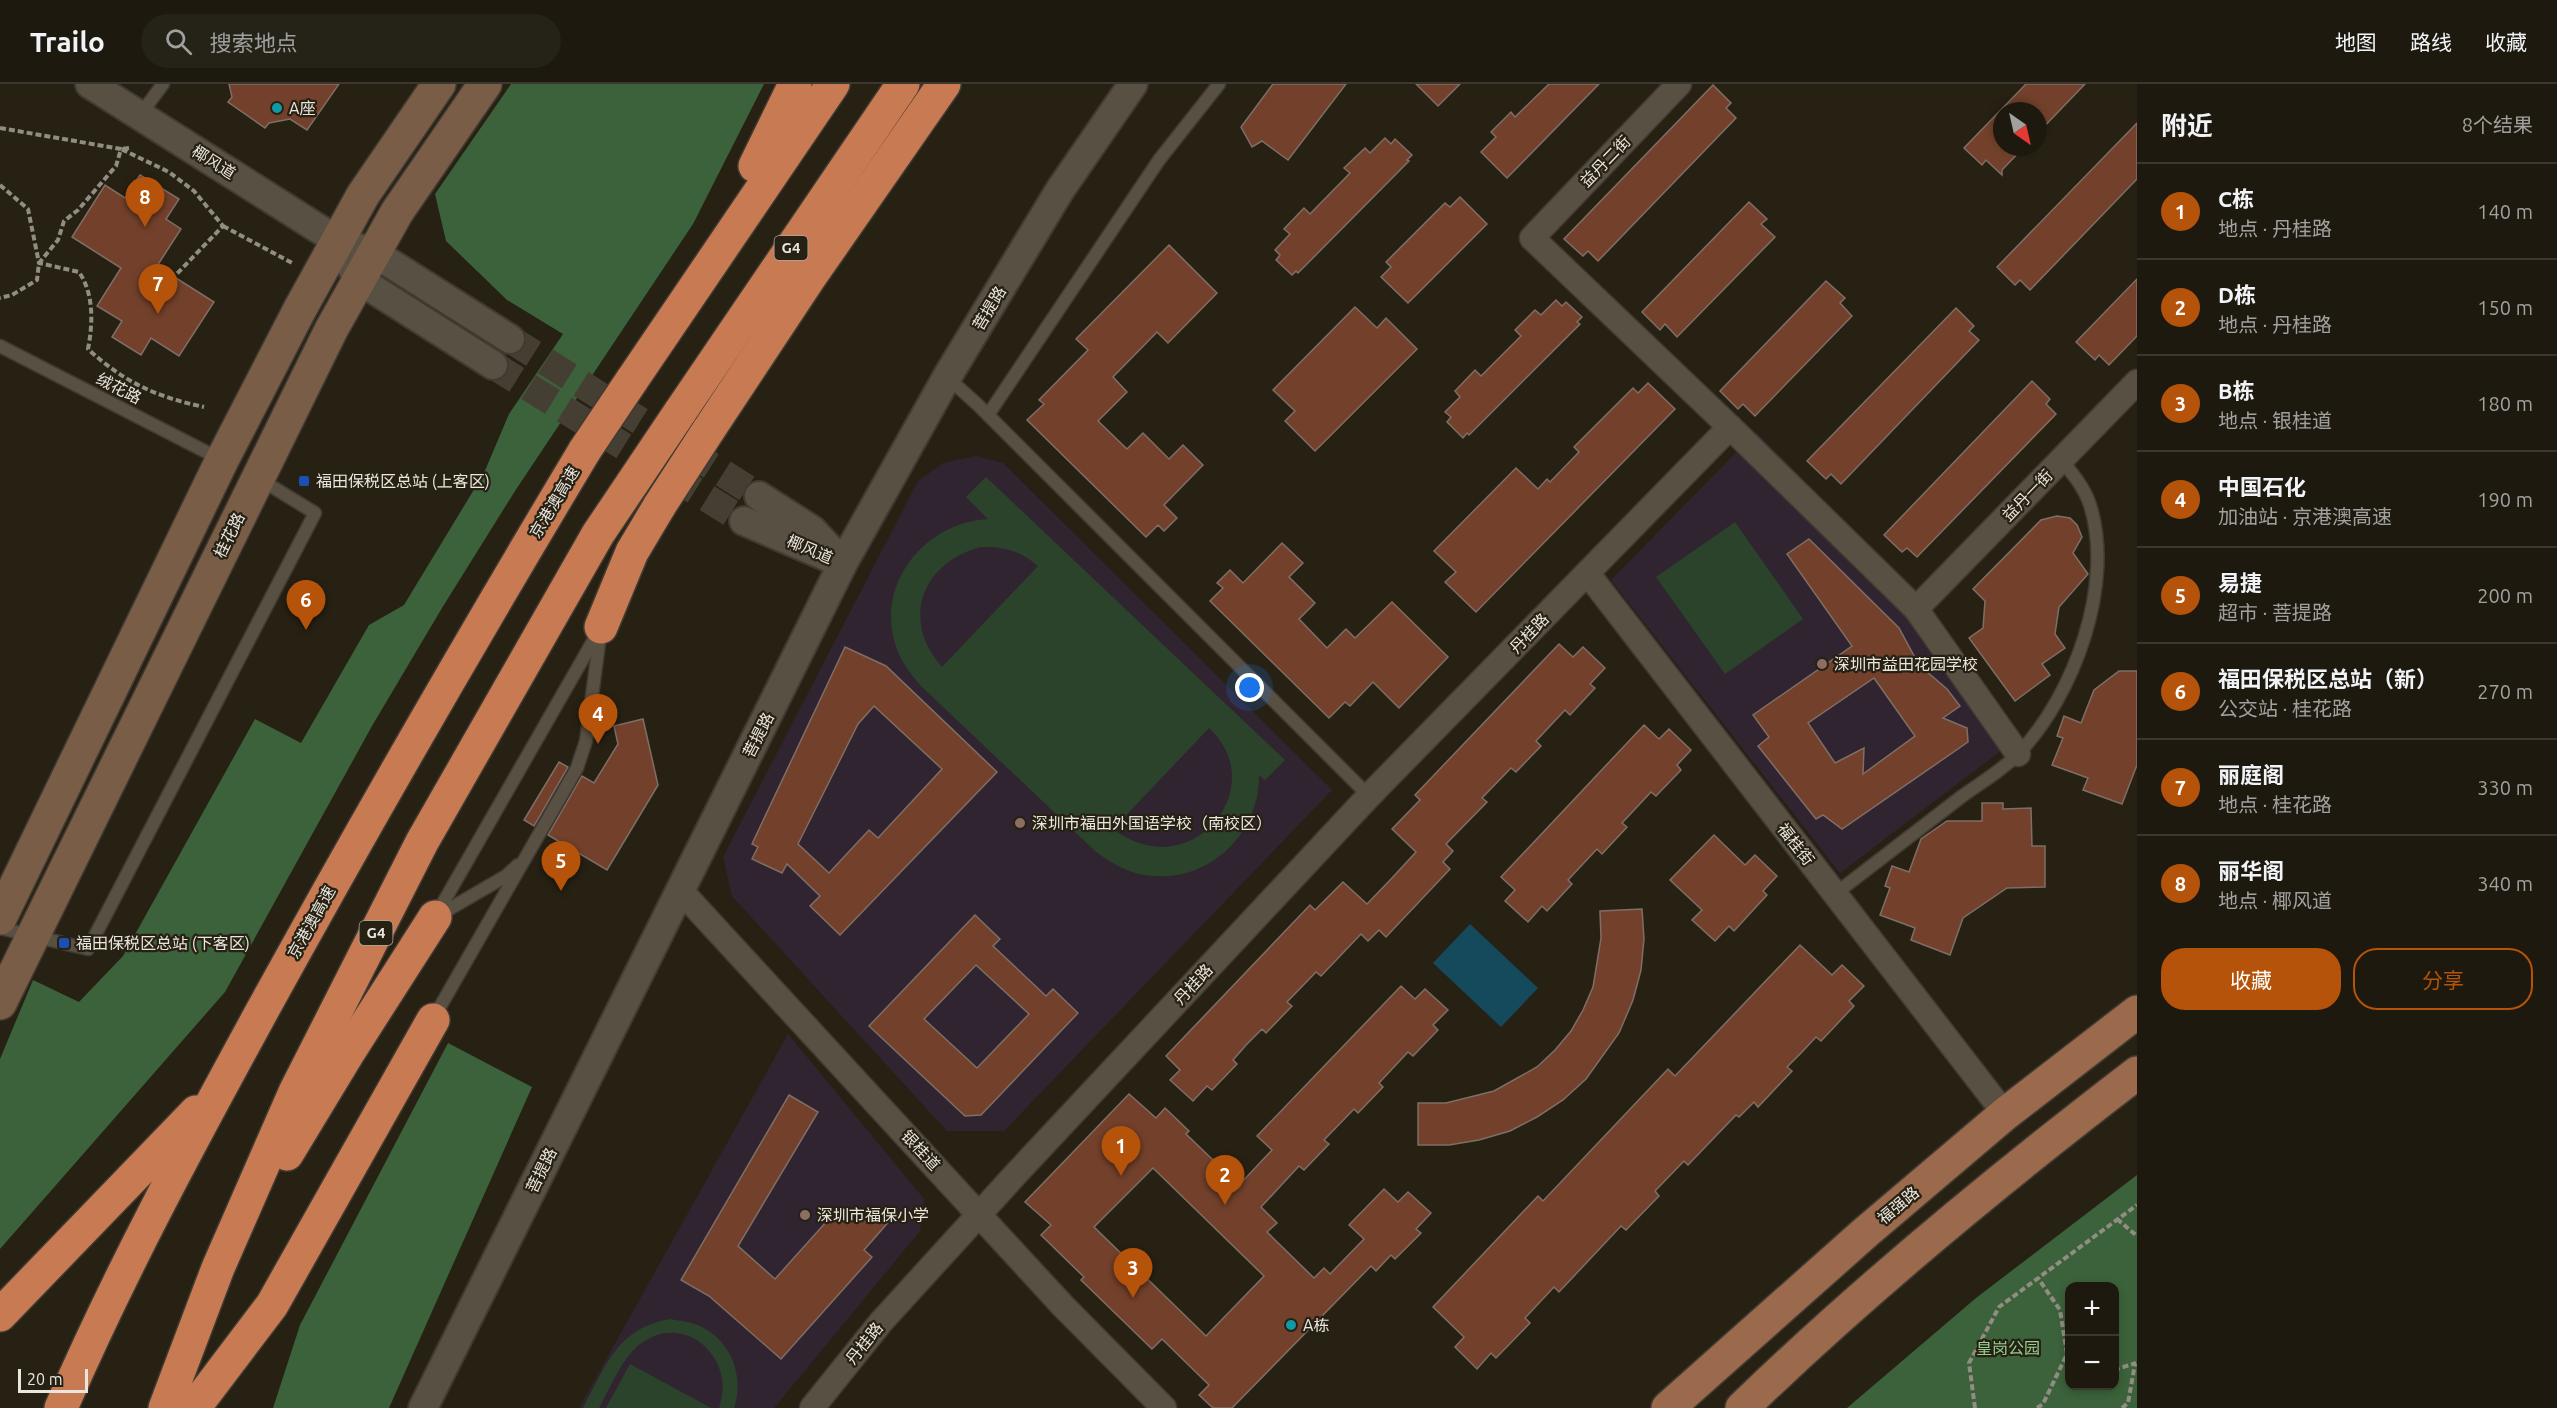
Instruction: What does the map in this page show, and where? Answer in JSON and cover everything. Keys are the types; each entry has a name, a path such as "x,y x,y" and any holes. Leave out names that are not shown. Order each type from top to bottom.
{"highway":[{"path":"706,268 795,84"},
{"path":"706,268 833,84"},
{"name":"G4","path":"165,1408 218,1268 295,1092 422,842 598,534 903,84"},
{"path":"601,627 632,552 660,505 810,277 944,84"},
{"name":"京港澳高速","path":"61,1408 132,1259 220,1087 342,865 467,647 585,450 706,268"},
{"path":"218,1268 350,1050 435,917"},
{"path":"194,1408 272,1305 433,1020"},
{"path":"0,1315 220,1087"}],"main road":[{"path":"0,918 222,460 318,277 363,195 439,84"},
{"name":"桂花路","path":"0,1002 331,330 398,212 485,84"},
{"name":"桂花路","path":"0,990 0,1002"},
{"name":"福强路","path":"1668,1408 1866,1232 2005,1114 2137,1012"},
{"path":"1742,1408 1899,1266 2037,1149 2137,1073"}],"street":[{"name":"椰风道","path":"90,84 338,241 367,267 494,364"},
{"name":"菩提路","path":"423,1408 843,563 947,377 1060,190 1133,84"},
{"name":"益丹二街","path":"1679,84 1532,238 1730,427"},
{"name":"椰风道","path":"367,267 510,339"},
{"name":"益丹一街","path":"1916,609 2137,381"},
{"name":"丹桂路","path":"812,1408 881,1322 979,1213 1369,796 1730,427"},
{"path":"1730,427 1916,609 2018,754"},
{"name":"椰风道","path":"759,496 812,530 843,563"},
{"name":"椰风道","path":"744,521 843,563"},
{"name":"福桂街","path":"1588,574 2005,1114"},
{"name":"银桂道","path":"680,890 1063,1306 1164,1408"}],"lane":[{"path":"140,115 163,84"},
{"path":"988,415 1159,160 1218,84"},
{"name":"绒花路","path":"0,346 222,460"},
{"path":"947,377 988,415 1369,796"},
{"path":"1835,894 2018,754 2052,712 2087,634 2096,589 2099,543 2090,504 2079,481 2061,460"},
{"path":"0,928 88,949 315,513 257,478"},
{"path":"433,1020 582,758 588,731 601,627"},
{"path":"435,917 601,627"},
{"path":"435,917 506,876 526,858"}],"path":[{"path":"0,128 122,149 168,172 194,191 223,226 318,277"},
{"path":"122,149 129,148"},
{"path":"39,263 58,240 64,221 78,210 116,166 122,149"},
{"path":"0,185 28,209 39,263 37,280 12,295 0,298"},
{"path":"158,304 167,284 223,226"},
{"path":"39,263 79,272 87,284 92,330 88,349 107,367 158,396 204,407"},
{"path":"1975,1408 1969,1363 1999,1307 2137,1205"},
{"path":"2117,1219 2137,1236"},
{"path":"2038,1278 2060,1310 2065,1338"},
{"path":"2037,1408 2045,1406 2065,1361"},
{"path":"2119,1369 2136,1363 2128,1403 2122,1408"}],"shaded area":[{"name":"深圳市益田花园学校","path":"1756,432 1914,591 2019,737 1840,873 1611,580"},
{"name":"深圳市福田外国语学校（南校区）","path":"976,456 1003,463 1332,790 1004,1131 947,1131 732,896 723,857 918,481 943,463"},
{"name":"深圳市福保小学","path":"788,1034 924,1199 920,1231 774,1408 579,1408"}],"green space":[{"path":"511,84 764,84 693,224 515,491 442,608 372,726 225,992 0,1249 0,1059 33,980 79,1002 123,956 255,719 301,743 369,625 404,605 484,473 509,414 563,334 507,300 446,241 435,194"},
{"path":"986,477 1285,760 1265,780 1259,775 1257,796 1251,816 1228,849 1212,861 1194,870 1174,875 1153,876 1129,871 1108,860 1095,851 921,686 908,670 898,652 892,628 892,604 898,582 909,563 924,546 943,532 964,523 988,519 966,497","holes":["980,547 996,547 1011,551 1038,566 942,667 929,649 922,631 920,613 924,595 931,580 944,566 960,555","1209,728 1226,752 1232,777 1227,801 1214,823 1195,839 1170,846 1142,844 1113,829"]},
{"path":"1735,522 1803,619 1725,674 1656,577"},
{"path":"448,1043 532,1087 389,1408 273,1408 300,1325"},
{"name":"皇岗公园","path":"2137,1175 2137,1408 1847,1408 1976,1298"},
{"path":"670,1319 702,1327 721,1341 728,1351 736,1373 738,1385 734,1408 719,1408 723,1390 721,1373 714,1358 704,1346 691,1337 676,1333 660,1334 643,1342 623,1363 599,1408 583,1408 615,1351 625,1340 652,1324"},
{"path":"630,1364 711,1408 606,1408"}],"water":[{"path":"1470,924 1538,988 1501,1027 1433,963"}],"building":[{"name":"A座","path":"229,84 339,84 307,130 290,119 269,123 265,128 228,102 232,97"},
{"path":"1273,84 1346,84 1288,160 1262,141 1252,147 1241,127"},
{"path":"1416,84 1460,84 1438,106"},
{"path":"1549,84 1599,84 1507,178 1481,152 1496,137 1491,132 1511,112 1515,117"},
{"path":"2026,84 2085,84 2047,124 2047,102 2009,102"},
{"path":"1713,85 1731,103 1726,108 1736,118 1598,261 1588,251 1583,256 1564,239"},
{"path":"1993,118 1993,156 2015,156 2002,170 2002,175 1986,160 1982,165 1964,148"},
{"path":"2137,123 2137,179 2030,290 2020,280 2015,285 1997,267"},
{"path":"1385,138 1391,144 1395,139 1412,155 1407,160 1409,161 1298,273 1296,271 1292,275 1276,260 1280,255 1275,250 1290,234 1284,229 1304,208 1310,214 1350,173 1344,168 1365,148 1370,153"},
{"path":"140,175 179,199 166,219 181,229 157,266 214,302 179,356 151,338 141,355 112,337 122,321 97,306 121,268 72,237 105,185 125,198"},
{"path":"1460,197 1487,224 1408,303 1381,277 1391,267 1386,262 1445,203 1450,207"},
{"path":"1749,202 1767,219 1761,224 1775,237 1677,337 1665,324 1660,330 1642,312"},
{"path":"1169,245 1217,293 1168,343 1157,332 1113,377 1127,392 1098,421 1127,449 1143,433 1169,459 1183,445 1203,465 1164,505 1177,518 1164,531 1158,525 1146,537 1027,420 1044,404 1039,400 1088,350 1076,339"},
{"path":"2137,279 2137,336 2109,365 2099,355 2095,360 2076,342"},
{"path":"1826,281 1845,298 1840,303 1852,316 1755,416 1743,404 1738,409 1720,391"},
{"path":"1556,300 1562,306 1566,302 1582,317 1577,322 1580,324 1469,435 1467,433 1463,438 1447,422 1451,417 1445,412 1460,397 1455,391 1475,370 1481,376 1521,336 1515,330 1535,310 1541,315"},
{"path":"1355,307 1377,328 1386,318 1417,349 1315,451 1285,421 1295,411 1273,390"},
{"path":"1956,308 1974,326 1969,331 1979,340 1841,484 1831,474 1826,479 1807,461"},
{"path":"2032,381 2050,399 2046,404 2056,414 1917,557 1907,548 1902,552 1884,535"},
{"path":"1648,383 1675,409 1476,612 1445,582 1456,572 1434,551 1516,468 1538,489 1547,479 1550,482 1579,452 1574,447 1633,388 1638,393"},
{"path":"2057,516 2070,518 2077,525 2082,537 2073,553 2088,574 2059,607 2055,634 2065,648 2042,664 2050,675 2015,701 1969,638 1983,628 1985,601 1973,589 2041,520"},
{"path":"1809,539 1899,628 1919,665 1947,689 1960,706 1943,718 1967,728 1968,742 1842,829 1823,815 1816,819 1758,746 1769,737 1753,715 1852,646 1787,554","holes":["1874,678 1915,736 1863,774 1864,748 1835,763 1808,723"]},
{"path":"1282,543 1303,563 1289,577 1315,603 1299,619 1327,648 1346,629 1355,638 1392,602 1448,657 1399,708 1373,682 1350,706 1345,702 1329,718 1210,601 1223,588 1217,583 1230,570 1243,583"},
{"path":"1559,644 1573,657 1583,647 1605,668 1590,684 1595,688 1570,715 1565,710 1536,741 1541,746 1516,772 1511,768 1482,798 1487,802 1446,844 1453,851 1443,862 1450,869 1386,937 1379,930 1368,941 1361,934 1321,976 1316,972 1287,1002 1292,1006 1266,1033 1262,1029 1233,1060 1237,1064 1212,1090 1207,1086 1193,1101 1170,1080 1180,1070 1166,1056 1310,905 1315,910 1343,882 1367,904 1392,878 1416,852 1392,829 1420,800 1415,795"},
{"path":"845,647 886,666 997,772 840,935 810,906 820,896 787,864 782,873 752,859 758,847 752,844","holes":["874,706 942,769 878,838 869,830 829,873 798,844 858,724"]},
{"path":"2119,671 2137,671 2137,765 2122,804 2083,790 2088,778 2052,765 2063,738 2057,736 2064,716 2081,723 2094,690"},
{"path":"643,719 658,785 607,870 548,835 582,776 594,783 618,744 614,726"},
{"path":"1644,725 1659,739 1669,729 1691,750 1677,765 1681,770 1656,796 1651,792 1622,823 1627,827 1602,854 1597,849 1568,880 1572,884 1547,911 1542,906 1528,922 1505,901 1515,890 1501,877"},
{"path":"559,762 568,767 534,826 524,820"},
{"path":"1982,803 2003,803 2003,809 2031,808 2032,846 2045,846 2045,887 2007,888 1963,918 1950,955 1911,940 1915,928 1880,915 1890,888 1885,886 1892,866 1909,872 1921,839 1947,821 1982,821"},
{"path":"1714,835 1745,865 1755,855 1777,876 1763,891 1767,895 1734,931 1729,926 1715,941 1692,920 1702,910 1670,880"},
{"path":"1642,909 1644,939 1641,970 1633,1000 1619,1033 1586,1079 1563,1100 1510,1131 1479,1140 1449,1145 1418,1145 1418,1103 1446,1103 1494,1091 1537,1067 1555,1050 1571,1031 1593,987 1601,938 1600,911"},
{"path":"975,915 1000,939 993,946 1046,996 1053,989 1078,1013 981,1115 965,1116 869,1026","holes":["976,965 1029,1014 977,1068 924,1019"]},
{"path":"1800,945 1832,975 1842,965 1864,986 1849,1001 1854,1006 1821,1041 1816,1037 1787,1067 1792,1071 1758,1107 1754,1102 1739,1117 1736,1115 1688,1165 1684,1161 1655,1191 1659,1196 1626,1230 1621,1226 1559,1292 1554,1287 1525,1318 1530,1323 1496,1358 1491,1353 1477,1369 1455,1347 1464,1337 1433,1307 1538,1196 1543,1201 1668,1069 1675,1076"},
{"path":"1401,986 1415,999 1425,989 1448,1010 1433,1025 1438,1030 1413,1056 1408,1052 1379,1083 1383,1087 1358,1113 1354,1109 1324,1140 1329,1144 1304,1170 1299,1166 1261,1207 1277,1223 1267,1232 1314,1278 1324,1268 1330,1274 1364,1239 1349,1225 1384,1189 1398,1202 1408,1192 1431,1213 1416,1229 1421,1233 1395,1259 1391,1255 1376,1271 1371,1266 1232,1408 1213,1408 1199,1395 1209,1385 1162,1339 1152,1349 1081,1280 1084,1277 1041,1235 1051,1225 1025,1202 1129,1094 1156,1118 1165,1108 1189,1131 1186,1134 1239,1185 1272,1150 1257,1136","holes":["1153,1168 1264,1276 1206,1336 1094,1227"]},
{"path":"789,1095 818,1112 738,1246 775,1279 826,1222 856,1209 875,1210 892,1218 864,1250 872,1257 781,1359 709,1296 681,1280"}],"tunnel":[{"path":"510,339 759,496"},
{"path":"493,365 744,521"}],"place":[{"name":"A座","path":"277,108"},
{"name":"丽华阁","path":"145,227"},
{"name":"丽庭阁","path":"158,314"},
{"name":"福田保税区总站 (上客区)","path":"304,481"},
{"name":"福田保税区总站（新）","path":"306,630"},
{"name":"深圳市益田花园学校","path":"1822,664"},
{"name":"中国石化","path":"598,744"},
{"name":"深圳市福田外国语学校（南校区）","path":"1020,823"},
{"name":"易捷","path":"561,891"},
{"name":"福田保税区总站 (下客区)","path":"64,943"},
{"name":"C栋","path":"1121,1176"},
{"name":"D栋","path":"1225,1205"},
{"name":"深圳市福保小学","path":"805,1215"},
{"name":"B栋","path":"1133,1298"},
{"name":"A栋","path":"1291,1325"}]}
